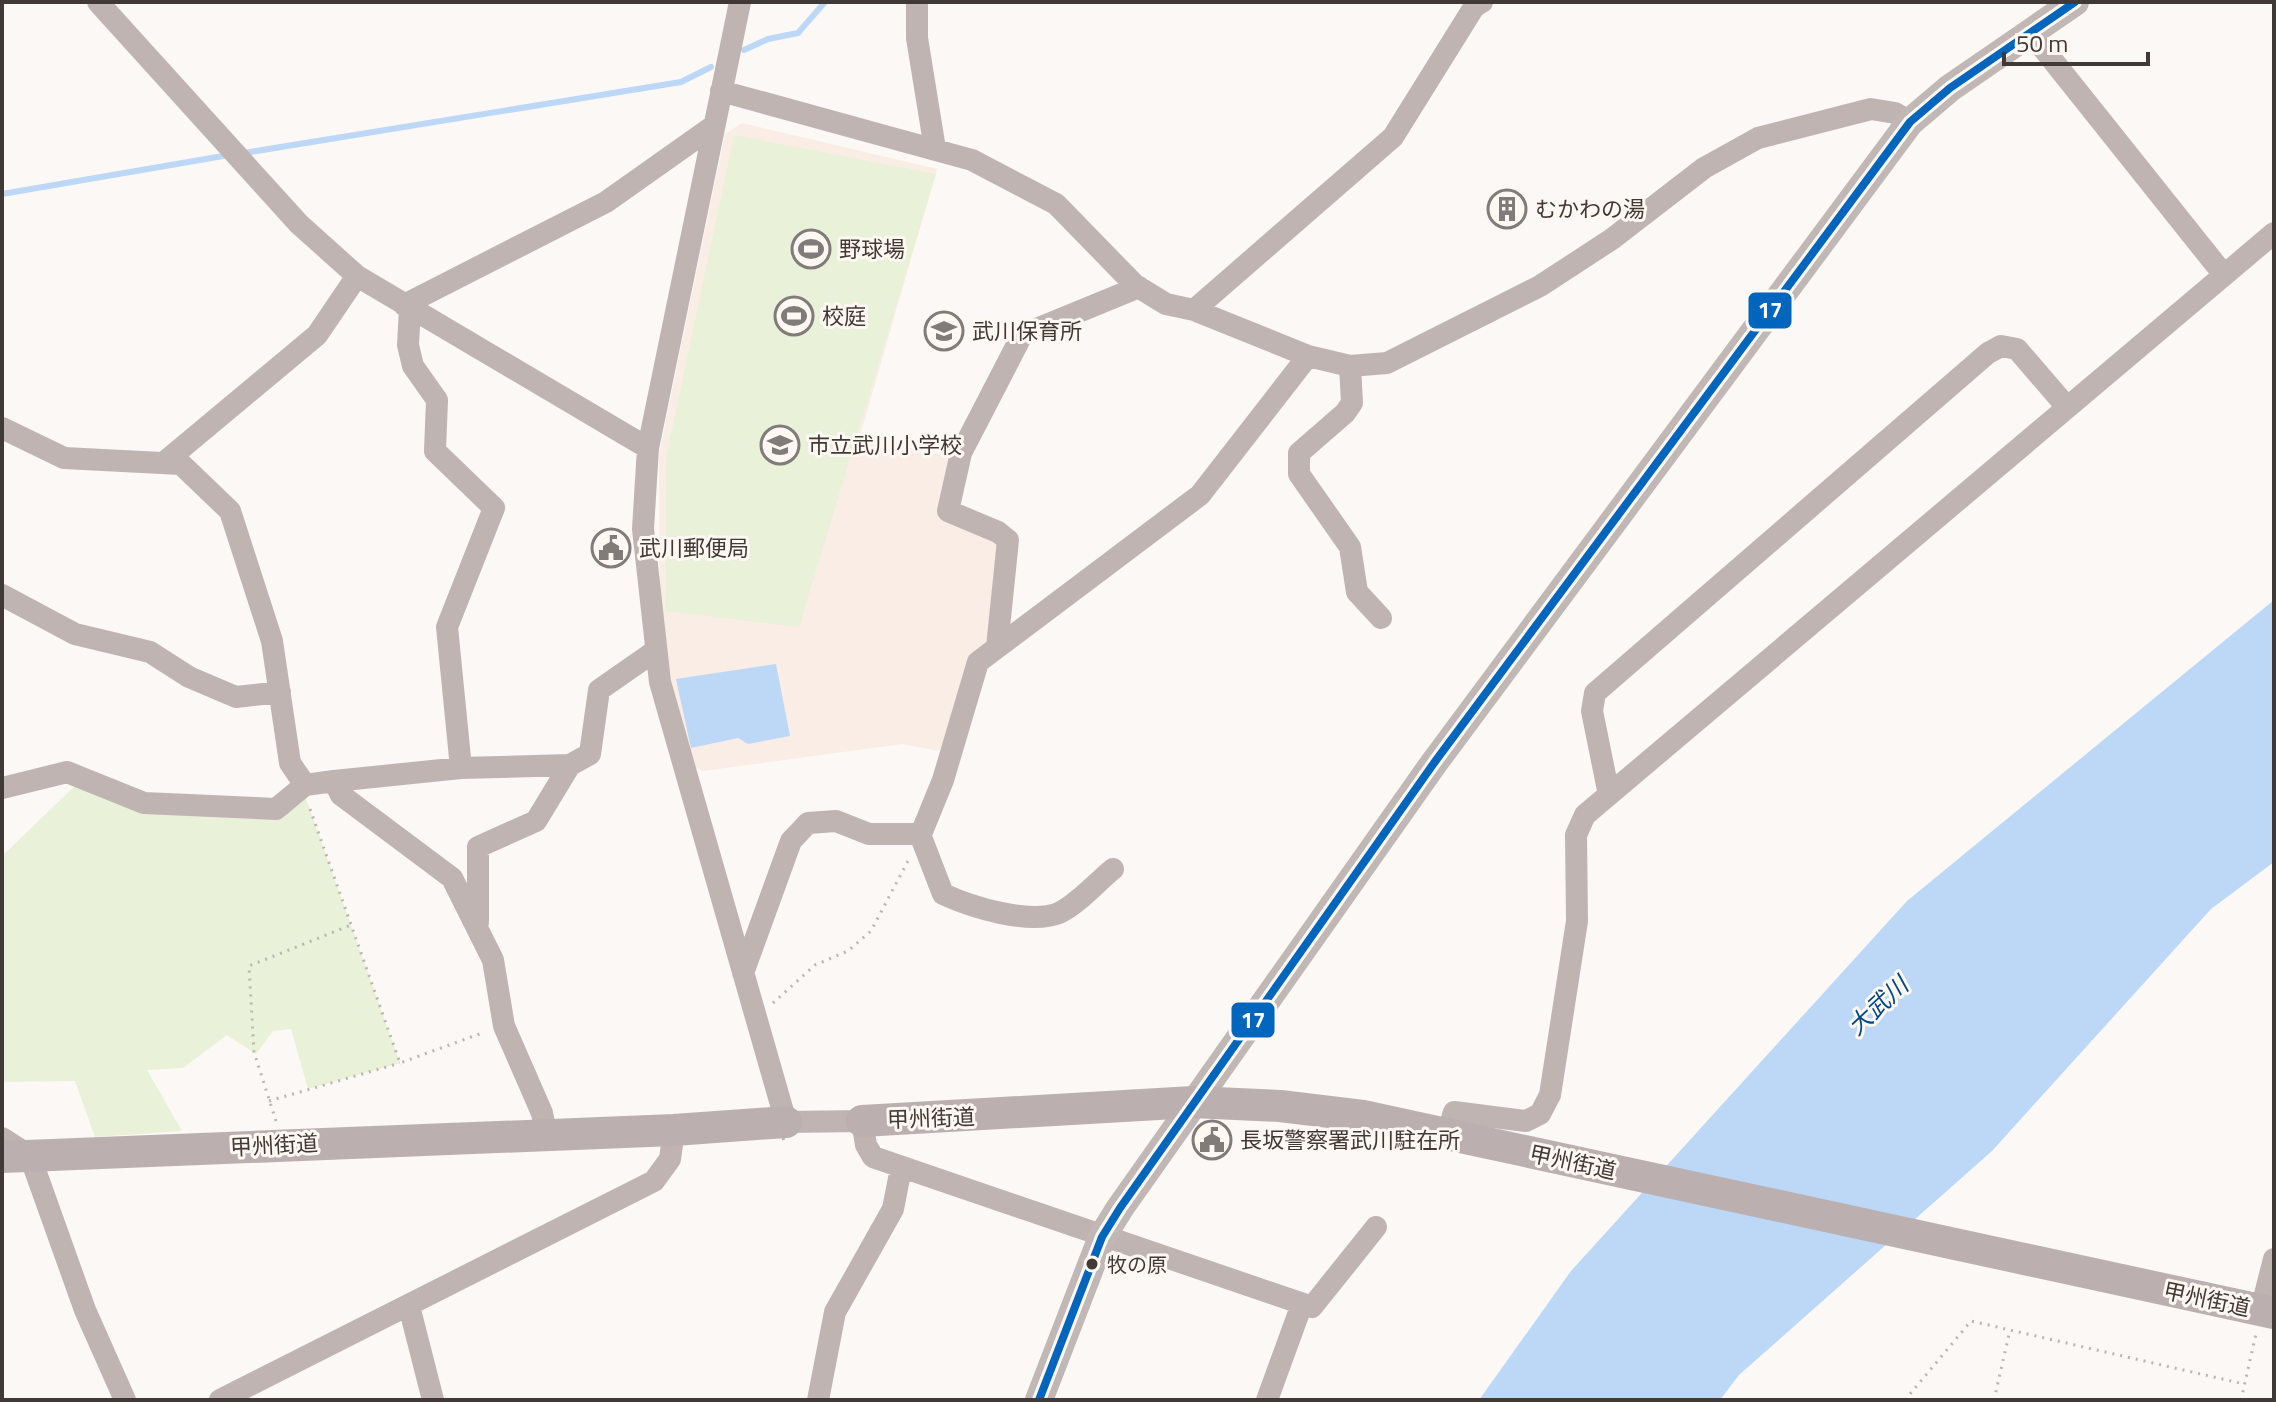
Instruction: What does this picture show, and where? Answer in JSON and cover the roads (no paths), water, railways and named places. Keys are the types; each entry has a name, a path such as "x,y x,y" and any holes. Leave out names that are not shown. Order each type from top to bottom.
{"highway":[{"name":"甲州街道","path":"862,1121 1193,1102 1280,1106 1363,1116 2268,1312"},
{"name":"甲州街道","path":"16,1156 674,1130 781,1122"}],"main road":[{"path":"1039,1400 1102,1237 1193,1102 1434,763 1910,122 1950,88 2071,3"}],"street":[{"path":"98,2 299,224 357,276 648,448"},
{"path":"740,2 648,448 643,529 660,682 757,1015 781,1122 862,1121 866,1145 873,1157 1312,1307 1376,1227"},
{"path":"917,2 917,38 935,149"},
{"path":"1194,310 1393,137 1474,7 1482,2"},
{"path":"2031,33 2224,275"},
{"path":"721,91 972,160 1056,204 1139,287 1166,304 1194,310 1308,356 1350,366 1387,363 1540,286 1612,239 1704,168 1758,138 1871,109 1895,113 1910,122"},
{"path":"407,306 606,202 712,127"},
{"path":"1447,1135 1454,1112 1526,1121 1540,1114 1550,1095 1577,921 1576,835 1585,815 2274,233"},
{"path":"166,461 317,335 357,276"},
{"path":"997,647 1008,540 948,511 961,453 1022,335 1139,287"},
{"path":"407,306 408,345 413,366 437,400 435,451 494,508 447,627 461,768"},
{"path":"1609,795 1592,711 1595,693 1988,353 2001,346 2017,349 2066,406"},
{"path":"743,973 791,841 808,823 836,821 869,834 921,834 943,780 978,662 1200,495 1308,356"},
{"path":"1350,366 1352,403 1345,413 1299,453 1299,474 1350,547 1357,592 1381,618"},
{"path":"2,428 64,458 181,464 230,511 272,641 290,763 305,785"},
{"path":"2,595 75,634 150,652 189,677 236,697 280,692"},
{"path":"2,788 67,772 144,803 276,809 305,785 461,768 570,765 590,754 599,690 655,651"},
{"path":"478,927 478,847 536,821 570,765"},
{"path":"334,781 341,795 452,878 493,960 504,1026 542,1113 546,1133"},
{"path":"921,837 943,894 982,909 1039,917 1061,912 1113,869"},
{"path":"220,1400 654,1181 670,1159 674,1130"},
{"path":"2,1138 16,1156 125,1400"},
{"path":"818,1400 835,1312 893,1209 901,1168"},
{"path":"2268,1312 2274,1259"},
{"path":"1267,1400 1302,1304"},
{"path":"409,1306 433,1400"}],"water":[{"name":"大武川","path":"2274,600 2274,862 2211,909 1992,1151 1739,1375 1720,1400 1479,1400 1571,1271 1907,901"},
{"path":"776,664 790,736 748,744 738,738 691,748 676,679"}],"waterway":[{"path":"744,50 768,39 798,33 825,2"},
{"path":"244,153 681,82 711,67"},
{"path":"2,194 229,155"}],"place":[{"name":"むかわの湯","path":"1507,209"},
{"name":"野球場","path":"811,249"},
{"name":"校庭","path":"794,316"},
{"name":"武川保育所","path":"944,331"},
{"name":"市立武川小学校","path":"780,445"},
{"name":"武川郵便局","path":"611,548"},
{"name":"長坂警察署武川駐在所","path":"1212,1140"},
{"name":"牧の原","path":"1092,1264"}]}
